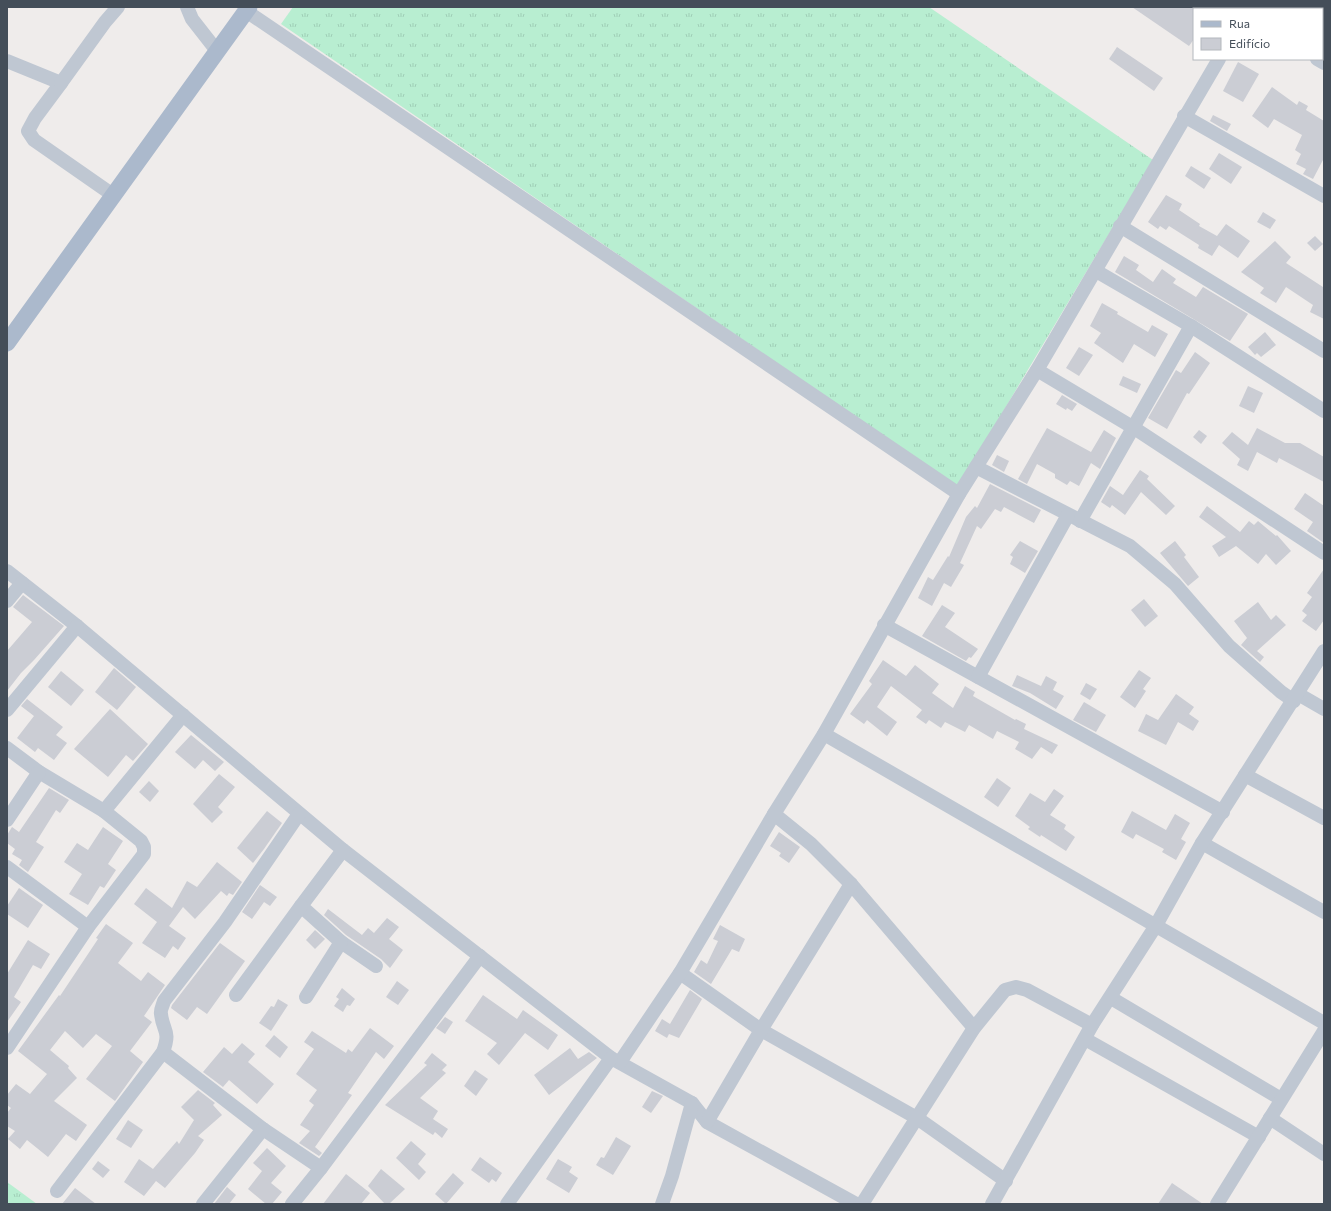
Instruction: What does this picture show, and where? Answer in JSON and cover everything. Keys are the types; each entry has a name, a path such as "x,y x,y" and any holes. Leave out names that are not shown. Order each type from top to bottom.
{"main road":[{"path":"7,343 248,9"}],"street":[{"path":"113,195 34,140 28,131 35,118 105,22 118,7"},
{"path":"187,7 192,19 217,51"},
{"path":"248,9 959,494"},
{"path":"507,1204 680,973 774,814 824,734 959,494 1037,370 1096,271 1120,226 1184,116 1218,60"},
{"path":"7,61 61,83"},
{"path":"1184,116 1324,196"},
{"path":"1120,226 1324,351"},
{"path":"1096,271 1191,326 1324,411"},
{"path":"978,677 1074,518 1134,428 1191,326"},
{"path":"1037,370 1134,428 1324,553"},
{"path":"976,467 1130,546 1175,584 1229,646 1281,692 1324,709"},
{"path":"7,571 77,626 343,850 616,1060 692,1103 707,1122 854,1203 917,1118 974,1028 1005,990 1016,987 1027,990 1092,1025"},
{"path":"7,601 22,583"},
{"path":"884,625 1223,812"},
{"path":"7,710 77,626"},
{"path":"992,1204 1092,1025 1111,998 1155,926 1202,843 1324,651"},
{"path":"104,811 183,715"},
{"path":"824,734 1324,1023"},
{"path":"7,748 39,772 104,811 140,841 144,847 144,854 88,927 8,1044"},
{"path":"7,820 39,772"},
{"path":"1245,775 1324,818"},
{"path":"57,1191 163,1052 167,1041 166,1029 161,1013 164,1001 225,922 299,814"},
{"path":"774,814 811,844 851,884 974,1028"},
{"path":"1202,843 1324,912"},
{"path":"236,995 300,906 343,850"},
{"path":"7,867 88,927"},
{"path":"707,1122 761,1030 851,884"},
{"path":"300,906 341,942 376,966"},
{"path":"306,997 341,942"},
{"path":"292,1204 321,1168 480,956"},
{"path":"680,973 761,1030 917,1118 1006,1181"},
{"path":"1111,998 1280,1099"},
{"path":"1217,1204 1259,1137 1280,1099 1324,1031"},
{"path":"1085,1039 1259,1137"},
{"path":"163,1052 263,1129 321,1168"},
{"path":"662,1204 672,1176 692,1103"},
{"path":"1270,1118 1324,1154"},
{"path":"203,1204 263,1129"}],"green space":[{"path":"293,7 929,7 1153,160 958,487 281,24"},
{"path":"7,1182 37,1204 7,1204"}],"building":[{"path":"1132,7 1194,7 1193,40 1189,46"},
{"path":"1117,47 1163,78 1154,91 1109,59"},
{"path":"1238,62 1259,74 1243,102 1223,91"},
{"path":"1272,87 1297,105 1299,101 1308,106 1306,110 1324,121 1324,158 1313,179 1303,174 1306,169 1296,164 1301,154 1295,150 1302,135 1274,119 1268,128 1252,116"},
{"path":"1213,115 1231,124 1227,131 1210,121"},
{"path":"1219,153 1242,167 1231,184 1209,169"},
{"path":"1191,166 1211,178 1204,189 1185,176"},
{"path":"1166,195 1182,204 1179,210 1200,224 1199,226 1217,236 1226,224 1250,241 1238,258 1219,245 1212,256 1198,248 1199,245 1169,226 1166,230 1160,226 1158,229 1148,222"},
{"path":"1263,212 1276,220 1270,229 1257,222"},
{"path":"1315,236 1323,244 1315,251 1307,243"},
{"path":"1275,241 1291,257 1286,263 1323,287 1324,284 1324,319 1310,312 1313,305 1286,287 1276,303 1260,293 1264,288 1241,272"},
{"path":"1124,256 1139,265 1136,270 1153,282 1162,269 1176,279 1173,283 1196,297 1203,287 1248,314 1230,341 1115,272"},
{"path":"1102,303 1118,312 1117,314 1148,332 1152,325 1168,334 1155,357 1134,344 1123,363 1094,343 1101,333 1090,326"},
{"path":"1265,332 1276,345 1261,357 1257,353 1255,355 1248,347"},
{"path":"1079,347 1093,355 1079,376 1066,368"},
{"path":"1195,352 1210,363 1189,394 1187,393 1167,429 1148,418 1176,370 1181,373"},
{"path":"1123,376 1141,384 1137,393 1119,385"},
{"path":"1248,386 1263,393 1254,413 1239,406"},
{"path":"1062,395 1077,404 1072,411 1067,408 1066,410 1056,404"},
{"path":"1047,428 1091,452 1104,430 1116,438 1100,469 1091,463 1079,486 1070,481 1067,485 1055,478 1055,474 1037,464 1027,484 1018,479"},
{"path":"1257,428 1285,443 1300,443 1324,457 1324,482 1279,458 1277,463 1257,452 1248,471 1237,465 1240,459 1222,443 1232,432 1248,445"},
{"path":"1199,430 1207,436 1201,444 1193,437"},
{"path":"997,455 1009,461 1004,472 992,465"},
{"path":"1140,470 1149,476 1147,479 1175,506 1166,515 1141,492 1125,515 1112,505 1110,508 1101,502 1110,486 1123,495"},
{"path":"990,484 1041,510 1034,523 1004,507 1001,512 995,509 981,529 977,526 960,563 964,565 951,587 944,583 932,606 918,598 928,577 933,580 948,556 949,557 966,517 975,506 977,508"},
{"path":"1305,493 1324,506 1324,543 1307,531 1313,522 1294,509"},
{"path":"1207,506 1240,532 1249,521 1254,525 1258,521 1276,536 1277,535 1291,551 1276,565 1266,554 1258,564 1236,546 1219,557 1212,546 1226,537 1199,517"},
{"path":"1020,541 1038,551 1025,573 1010,564 1013,557 1010,555"},
{"path":"1175,541 1186,555 1184,557 1199,577 1188,586 1160,553"},
{"path":"1324,569 1324,620 1316,631 1302,621 1307,615 1302,611 1312,597 1307,593"},
{"path":"23,595 64,626 21,673 7,691 7,651 32,622 13,607"},
{"path":"1144,599 1158,616 1145,627 1131,610"},
{"path":"1258,602 1271,620 1276,615 1286,625 1257,651 1264,657 1260,662 1241,645 1247,638 1234,621"},
{"path":"942,605 955,613 945,627 978,649 971,658 969,657 966,661 922,636"},
{"path":"883,660 906,676 915,665 939,684 932,693 953,708 965,686 975,692 973,696 1015,720 1016,719 1026,724 1024,729 1058,745 1052,754 1041,747 1032,759 1015,749 1019,742 997,731 993,739 969,725 965,732 945,722 941,728 929,720 926,724 916,717 922,710 891,686 877,707 897,722 887,736 867,720 864,724 850,714 872,684 869,681"},
{"path":"114,668 136,687 117,710 95,692"},
{"path":"1139,670 1151,678 1143,689 1146,691 1135,708 1120,697"},
{"path":"61,671 84,690 71,706 48,687"},
{"path":"1017,675 1041,686 1046,676 1057,682 1053,690 1064,696 1056,709 1030,693 1012,686"},
{"path":"1086,683 1097,689 1090,700 1080,694"},
{"path":"1176,694 1194,707 1189,714 1199,721 1193,731 1178,722 1166,745 1138,731 1146,714 1158,720"},
{"path":"27,699 63,727 56,735 67,743 54,760 38,748 35,752 17,738 34,716 21,706"},
{"path":"1084,702 1106,715 1096,732 1073,720"},
{"path":"110,709 148,744 133,761 126,755 108,777 74,749"},
{"path":"191,735 224,762 215,771 203,760 195,769 175,752"},
{"path":"219,774 235,787 218,807 223,812 212,823 193,804"},
{"path":"997,778 1011,788 998,807 984,797"},
{"path":"149,781 159,791 150,802 139,792"},
{"path":"49,788 69,800 60,813 56,810 36,842 44,847 28,872 19,865 22,860 12,854 15,849 7,843 7,835 12,827 19,832"},
{"path":"1054,789 1064,796 1050,815 1066,825 1064,829 1075,837 1066,851 1041,835 1040,837 1028,829 1030,827 1015,816 1030,793 1045,802"},
{"path":"267,811 282,823 253,863 237,848"},
{"path":"1132,811 1166,830 1175,814 1190,823 1181,839 1186,842 1176,860 1162,852 1164,849 1136,834 1133,839 1121,832"},
{"path":"103,827 123,841 108,864 116,870 104,888 100,886 88,905 69,894 82,874 64,862 77,843 88,850"},
{"path":"779,832 800,847 789,863 779,856 781,853 770,846"},
{"path":"217,862 242,882 233,895 229,893 227,896 221,891 195,919 183,907 169,926 186,938 178,950 173,946 165,958 142,943 157,922 134,904 146,888 172,908 187,881 197,887"},
{"path":"260,885 277,897 270,906 264,902 252,919 242,912"},
{"path":"19,888 43,905 28,928 7,914 7,906"},
{"path":"328,909 362,935 368,928 374,933 387,918 399,927 389,939 403,950 390,968 381,959 346,935 324,915"},
{"path":"106,924 133,943 118,963 141,981 148,972 165,985 144,1016 152,1022 130,1051 143,1062 115,1101 86,1079 112,1046 96,1034 83,1048 65,1031 50,1050 69,1066 68,1068 77,1078 54,1101 87,1125 76,1141 66,1134 48,1157 27,1140 20,1149 8,1139 15,1131 7,1126 7,1113 11,1108 7,1105 7,1095 16,1084 30,1094 47,1074 18,1051 59,995 60,996 98,939 96,938"},
{"path":"720,925 745,939 739,952 732,949 711,984 694,972 701,960 707,964 718,941 713,939"},
{"path":"315,930 325,939 315,949 306,940"},
{"path":"28,940 50,954 41,969 33,965 14,997 21,1002 7,1022 7,974"},
{"path":"220,943 245,961 207,1014 197,1007 187,1020 171,1008 172,1005"},
{"path":"397,981 409,990 398,1005 386,997"},
{"path":"342,988 355,999 350,1006 347,1005 343,1012 334,1006 339,999 336,997"},
{"path":"690,990 702,999 679,1038 669,1034 667,1038 655,1031 662,1019 670,1024"},
{"path":"483,995 517,1019 523,1010 558,1035 548,1050 525,1033 499,1065 487,1054 497,1043 465,1021"},
{"path":"278,999 288,1005 271,1031 259,1023 271,1006 274,1007"},
{"path":"445,1017 453,1022 445,1034 436,1028"},
{"path":"370,1028 394,1046 384,1059 376,1052 348,1093 352,1095 315,1147 322,1153 319,1156 299,1143 310,1131 300,1125 314,1105 309,1101 317,1090 296,1074 314,1049 304,1042 312,1031 346,1053 348,1049 352,1052"},
{"path":"274,1035 288,1047 280,1058 265,1046"},
{"path":"242,1043 255,1054 248,1062 274,1084 257,1104 229,1080 223,1087 203,1072 224,1047 232,1054"},
{"path":"570,1048 578,1059 589,1052 597,1058 549,1095 534,1075"},
{"path":"432,1053 447,1065 442,1070 446,1073 420,1098 438,1111 433,1119 448,1129 442,1138 435,1132 433,1135 385,1105 427,1065 424,1063"},
{"path":"475,1070 488,1079 476,1096 464,1086"},
{"path":"198,1090 215,1103 213,1105 222,1115 198,1136 204,1140 195,1153 165,1188 156,1181 144,1196 124,1182 139,1159 153,1169 177,1141 179,1144 194,1120 181,1107"},
{"path":"652,1091 663,1096 651,1113 642,1107"},
{"path":"128,1120 143,1130 131,1148 116,1139"},
{"path":"616,1137 631,1146 613,1175 596,1165 601,1157 604,1158"},
{"path":"411,1141 426,1154 418,1164 426,1172 419,1180 396,1158"},
{"path":"267,1148 286,1166 271,1183 282,1192 272,1204 266,1204 248,1189 262,1171 253,1163"},
{"path":"480,1157 502,1173 496,1182 492,1179 489,1183 471,1170"},
{"path":"558,1159 572,1167 569,1172 578,1178 569,1193 546,1179"},
{"path":"98,1161 110,1170 103,1178 92,1169"},
{"path":"381,1169 405,1189 389,1204 385,1204 368,1186"},
{"path":"453,1173 464,1183 446,1204 435,1194"},
{"path":"346,1174 370,1193 361,1204 323,1204"},
{"path":"1172,1183 1203,1204 1158,1204"},
{"path":"227,1187 236,1195 229,1204 214,1204"},
{"path":"75,1188 96,1204 62,1204"}]}
